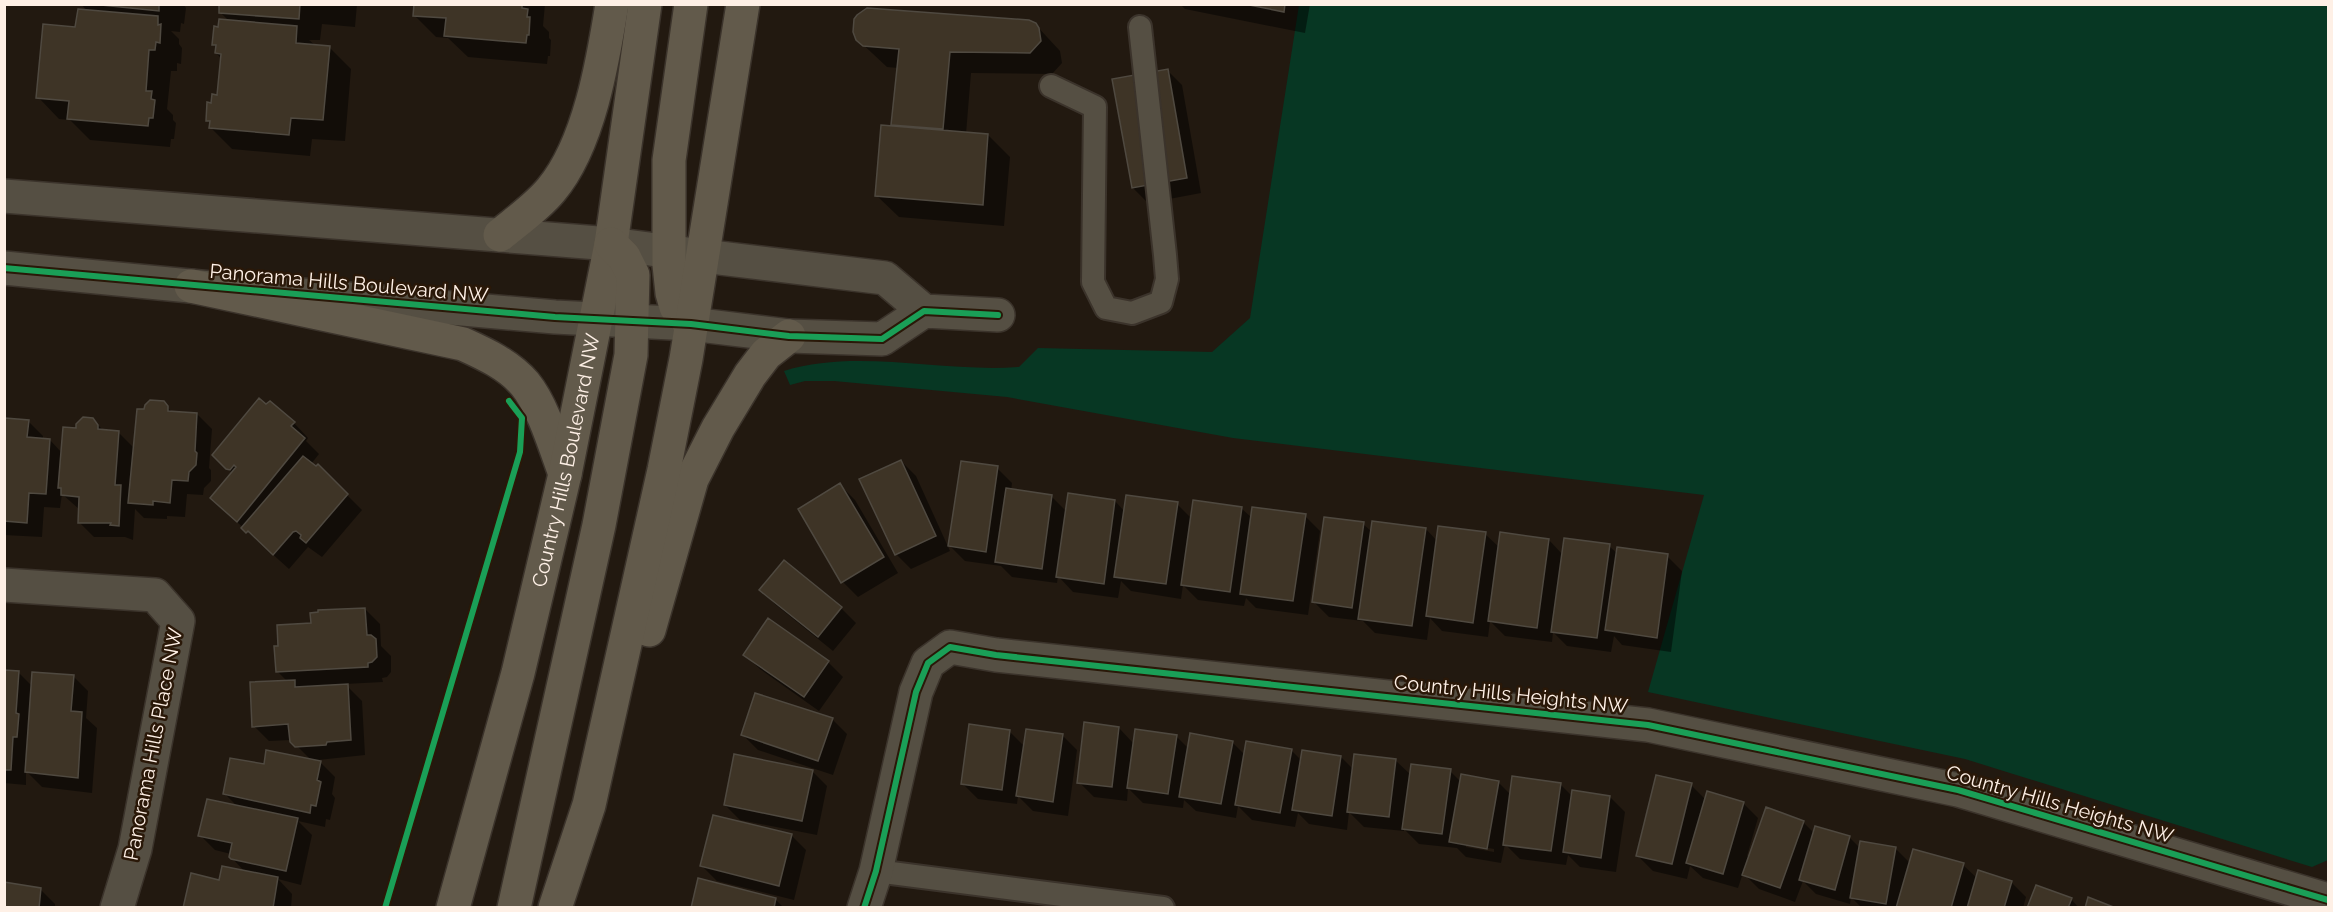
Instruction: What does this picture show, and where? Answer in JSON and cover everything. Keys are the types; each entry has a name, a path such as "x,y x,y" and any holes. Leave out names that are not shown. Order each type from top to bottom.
{"main road":[{"path":"500,235 552,189 571,157 588,115 597,84 612,4"},
{"name":"Country Hills Boulevard NW","path":"453,908 518,673 565,474 611,244 645,4"},
{"path":"691,4 669,160 669,251 672,292 676,307 691,324"},
{"path":"589,805 664,470 703,256 743,4"},
{"path":"514,908 599,525 631,355 633,275 624,257 611,244"},
{"path":"191,286 463,344 495,359 525,384 548,424 565,474"},
{"path":"555,908 589,805 626,708 692,479 718,428 750,375 766,354 789,336"}],"street":[{"path":"4,196 611,244 885,278 924,311 998,315"},
{"name":"Panorama Hills Boulevard NW","path":"4,268 191,286 595,319 691,324 789,336 882,339 924,311"},
{"name":"Panorama Hills Place NW","path":"4,585 155,594 178,621 135,849 117,908"},
{"name":"Country Hills Heights NW","path":"864,908 876,871 916,692 928,663 950,647 996,655 1648,725 1958,790 2328,900"}],"lane":[{"path":"1051,86 1095,107 1093,282 1106,308 1132,313 1161,302 1167,279 1140,27"},
{"path":"876,871 1163,908"}],"green space":[{"path":"1299,5 2328,5 2328,860 2312,867 1965,759 1648,692 1704,495 1233,438 1007,397 834,381 805,381 790,385 784,371 812,364 870,361 990,368 1019,367 1038,348 1212,352 1250,318"}],"building":[{"path":"91,4 159,4 159,11"},
{"path":"216,4 300,4 299,19 219,13 219,6"},
{"path":"414,4 522,4 522,8 528,9 527,17 530,17 529,35 527,35 526,43 444,36 446,18 413,16"},
{"path":"1244,4 1285,4 1284,12"},
{"path":"867,8 1029,20 1036,23 1039,28 1041,41 1030,53 950,52 943,129 891,125 899,49 863,46 856,40 853,32 854,19"},
{"path":"78,9 158,16 158,25 161,24 160,43 156,42 155,50 149,50 146,91 152,91 151,99 155,100 153,118 149,118 148,126 67,119 69,101 36,98 43,24 75,27"},
{"path":"219,19 297,26 296,43 330,46 323,120 291,118 289,135 209,128 210,121 206,121 207,102 211,103 212,94 217,95 221,54 215,53 216,45 212,45 214,26 218,27"},
{"path":"1168,69 1187,178 1132,188 1112,79"},
{"path":"881,125 988,134 983,205 875,196"},
{"path":"259,398 266,404 270,401 295,422 291,426 305,438 237,522 210,498 236,467 234,465 230,470 226,469 212,455"},
{"path":"150,400 164,401 168,406 168,411 197,413 196,465 189,472 188,481 172,480 170,503 153,501 153,505 128,503 137,409 144,409"},
{"path":"83,417 93,418 98,429 119,431 115,485 121,485 119,526 110,525 111,523 78,523 79,497 61,495 61,488 58,488 63,427 76,428 76,424"},
{"path":"5,418 29,420 27,437 50,439 46,494 29,493 27,523 4,521"},
{"path":"303,456 316,466 318,464 348,494 306,543 300,538 301,535 296,531 293,532 273,555 248,531 246,533 241,528"},
{"path":"901,460 936,536 895,555 859,479"},
{"path":"961,461 998,466 986,552 948,546"},
{"path":"840,483 884,557 841,583 798,509"},
{"path":"1006,488 1052,495 1042,569 995,562"},
{"path":"1068,493 1115,500 1104,584 1056,577"},
{"path":"1126,495 1178,502 1166,584 1114,577"},
{"path":"1193,500 1242,507 1230,592 1181,585"},
{"path":"1252,507 1306,514 1293,601 1240,594"},
{"path":"1324,517 1364,522 1352,608 1312,602"},
{"path":"1372,521 1426,528 1412,626 1358,619"},
{"path":"1438,526 1486,532 1473,623 1426,616"},
{"path":"1500,532 1549,539 1537,628 1488,621"},
{"path":"1564,538 1610,544 1597,638 1551,632"},
{"path":"1617,547 1668,554 1657,638 1605,630"},
{"path":"784,560 842,607 818,637 759,590"},
{"path":"365,608 367,635 376,639 377,657 368,663 368,667 276,672 274,646 278,646 277,625 311,623 310,613 318,612 318,610"},
{"path":"768,618 829,661 804,697 743,655"},
{"path":"4,670 19,671 16,713 19,714 17,737 13,737 11,770 4,770"},
{"path":"32,672 74,675 71,711 82,712 78,778 25,772"},
{"path":"295,680 295,687 348,684 351,740 327,742 326,745 295,747 290,742 288,724 252,727 250,682"},
{"path":"755,693 833,718 818,761 741,735"},
{"path":"1084,722 1119,727 1112,787 1077,783"},
{"path":"969,724 1010,730 1002,790 961,784"},
{"path":"1026,729 1063,734 1053,802 1016,796"},
{"path":"1135,729 1177,735 1168,794 1127,788"},
{"path":"1190,733 1233,741 1221,804 1179,797"},
{"path":"1246,741 1292,749 1280,813 1235,805"},
{"path":"266,750 321,761 317,780 321,782 316,806 311,805 310,813 223,794 230,758 264,764"},
{"path":"1302,750 1341,756 1332,816 1292,810"},
{"path":"734,754 813,770 802,821 724,805"},
{"path":"1354,754 1396,759 1389,817 1347,812"},
{"path":"1411,764 1451,769 1442,834 1402,829"},
{"path":"1461,774 1499,781 1487,849 1449,842"},
{"path":"1656,775 1692,783 1672,864 1636,856"},
{"path":"1512,776 1561,783 1551,851 1503,845"},
{"path":"1572,790 1610,796 1601,858 1563,852"},
{"path":"1707,791 1744,802 1723,874 1686,863"},
{"path":"207,799 298,818 286,871 231,859 229,857 232,843 198,836"},
{"path":"1766,807 1804,821 1780,888 1742,875"},
{"path":"713,815 792,834 779,886 700,866"},
{"path":"1815,826 1850,836 1835,890 1799,880"},
{"path":"1860,841 1896,847 1886,904 1850,898"},
{"path":"1913,849 1964,863 1951,908 1896,908"},
{"path":"222,866 278,877 273,908 183,908 191,873 219,880"},
{"path":"1978,870 2012,881 2004,908 1967,908"},
{"path":"698,878 776,898 774,908 691,908"},
{"path":"4,882 41,888 39,908 4,908"},
{"path":"2036,885 2072,898 2068,908 2027,908"},
{"path":"2088,897 2116,908 2085,908"}],"cycle path":[{"path":"4,268 555,317 691,324 789,336 882,339 924,311 998,315"},
{"path":"385,908 520,452 522,418 509,401"},
{"path":"864,908 876,871 916,692 928,663 950,647 996,655 1648,725 1958,790 2328,900"}]}
